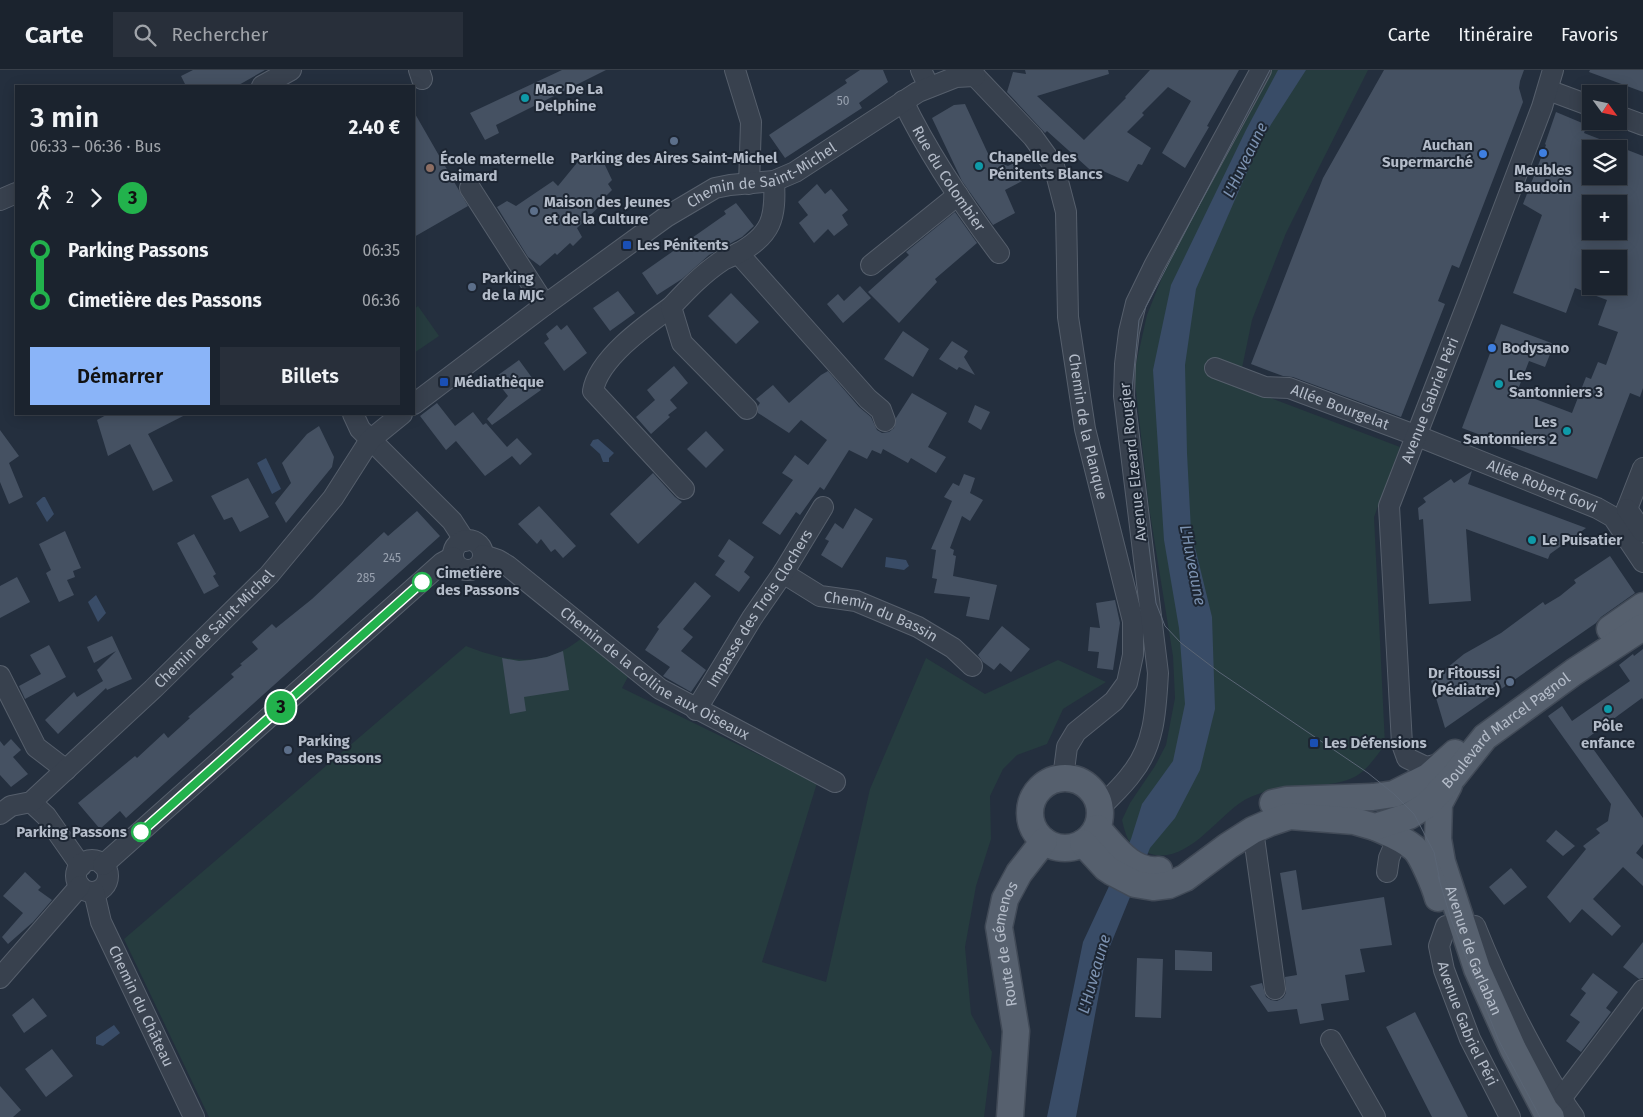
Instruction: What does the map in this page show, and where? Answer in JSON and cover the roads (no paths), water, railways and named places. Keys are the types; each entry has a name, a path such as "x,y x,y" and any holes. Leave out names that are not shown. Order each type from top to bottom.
{"main road":[{"name":"Boulevard Marcel Pagnol","path":"1404,823 1427,804 1442,772 1473,729 1486,717 1643,606"},
{"name":"Boulevard Marcel Pagnol","path":"1442,772 1484,737 1574,672 1643,627"},
{"name":"Avenue de Garlaban","path":"1404,823 1439,804 1442,772"},
{"path":"1062,778 1078,780 1091,789 1097,798 1093,826 1073,847 1063,848 1054,846 1044,841 1036,833 1031,821 1030,809 1033,797 1040,788 1051,781 1062,778"},
{"path":"1168,877 1179,865 1242,817 1264,806 1287,800 1404,823"},
{"path":"1093,826 1111,859 1168,877 1185,878 1253,830 1290,816 1404,823"},
{"name":"Avenue de Garlaban","path":"1404,823 1435,888 1446,926 1464,974 1502,1063 1531,1117"},
{"name":"Avenue de Garlaban","path":"1404,823 1477,969 1513,1049 1545,1110 1556,1108"},
{"name":"Route de Gémenos","path":"1010,1117 1016,1031 999,927 1005,899 1019,873 1044,841"}],"street":[{"path":"264,85 290,70"},
{"path":"735,70 752,122 749,184"},
{"name":"Avenue Elzeard Rougier","path":"1093,826 1133,773 1146,749 1153,728 1156,702 1158,673 1124,396 1129,332 1136,303 1154,266 1261,70"},
{"name":"Avenue Gabriel Péri","path":"1404,751 1389,506 1415,435 1470,298 1548,90 1553,70"},
{"name":"Chemin de Saint-Michel","path":"415,403 666,217 715,188 774,181 795,172 918,92 925,79 979,73"},
{"name":"Chemin de la Planque","path":"979,73 1033,137 1054,166 1066,212 1068,318 1085,429 1133,621 1133,655 1127,683 1114,701 1076,732 1067,747 1062,778"},
{"path":"1548,90 1582,103"},
{"name":"Rue du Colombier","path":"904,101 927,146 958,195 999,253"},
{"path":"1628,120 1643,126"},
{"path":"684,488 593,391 594,382 618,349 671,307 688,288 723,260 738,253 760,238 769,228 774,217 774,181"},
{"path":"470,188 545,305"},
{"path":"0,200 15,193"},
{"path":"871,266 958,195"},
{"path":"738,253 868,399 881,410 885,421"},
{"path":"671,307 682,343 747,409"},
{"name":"Allée Bourgelat","path":"1215,368 1265,387 1289,388 1415,435"},
{"path":"353,415 360,430 452,521 465,541"},
{"name":"Chemin de Saint-Michel","path":"0,814 11,806 31,802 153,689 269,575 333,498 370,440 401,415"},
{"name":"Allée Robert Govi","path":"1415,435 1597,508 1620,513 1643,532"},
{"path":"1620,513 1643,468"},
{"name":"Impasse des Trois Clochers","path":"696,710 823,507"},
{"name":"Allée Robert Govi","path":"1620,513 1643,562"},
{"path":"470,540 478,544 483,555 478,566 469,570 460,568 453,557 456,546 470,540"},
{"name":"Chemin de la Colline aux Oiseaux","path":"483,555 508,566 660,690 835,782"},
{"path":"103,865 442,563 453,557"},
{"name":"Chemin du Bassin","path":"783,573 820,596 856,601 918,627 953,648 972,666"},
{"path":"0,676 36,747 66,770"},
{"path":"1404,751 1426,766 1442,772"},
{"path":"1387,872 1389,858 1404,823 1404,751"},
{"path":"1313,817 1354,813 1380,806 1391,799 1404,823"},
{"path":"31,802 46,816 80,866"},
{"path":"1253,830 1275,989"},
{"path":"0,978 87,889 102,889 108,874 103,865 94,861 84,863 76,874 87,889"},
{"name":"Chemin du Château","path":"87,889 194,1117"},
{"name":"Avenue Gabriel Péri","path":"1446,926 1439,946 1444,970 1470,1038 1510,1117"},
{"path":"1574,1117 1556,1108 1643,990"},
{"path":"1330,1040 1374,1117"}],"water":[{"name":"L'Huveaune","path":"1278,70 1306,70 1261,140 1196,289 1185,365 1191,531 1212,617 1215,709 1200,770 1175,818 1150,848 1106,956 1076,1117 1047,1117 1083,942 1131,839 1142,804 1173,761 1185,704 1179,628 1164,540 1153,370 1171,285 1246,130"},
{"path":"598,439 614,453 609,458 609,462 603,462 600,454 590,445 593,440"},
{"path":"266,458 281,489 272,494 257,463"},
{"path":"45,497 54,514 47,522 36,503"},
{"path":"886,557 906,560 909,566 904,570 885,567"},
{"path":"96,595 106,613 98,622 88,602"},
{"path":"114,1025 120,1033 103,1046 96,1044 96,1037"}],"tram line":[{"path":"1270,70 1139,320 1131,400 1156,603 1165,626 1181,643 1219,672 1368,773 1394,794 1414,814 1434,852 1440,881"},
{"path":"1438,876 1451,919 1498,1039 1540,1117"}],"place":[{"name":"Mac De La Delphine","path":"525,98"},
{"name":"Parking des Aires Saint-Michel","path":"674,141"},
{"name":"Meubles Baudoin","path":"1543,153"},
{"name":"Auchan Supermarché","path":"1483,154"},
{"name":"Chapelle des Pénitents Blancs","path":"979,166"},
{"name":"École maternelle Gaimard","path":"430,168"},
{"name":"Maison des Jeunes et de la Culture","path":"534,211"},
{"name":"Les Pénitents","path":"627,245"},
{"name":"Parking de la MJC","path":"472,287"},
{"name":"Bodysano","path":"1492,348"},
{"name":"Médiathèque","path":"444,382"},
{"name":"Les Santonniers 3","path":"1499,384"},
{"name":"Les Santonniers 2","path":"1567,431"},
{"name":"Le Puisatier","path":"1532,540"},
{"name":"Cimetière des Passons","path":"422,582"},
{"name":"Dr Fitoussi (Pédiatre)","path":"1510,682"},
{"name":"Pôle enfance","path":"1608,709"},
{"name":"Les Défensions","path":"1314,743"},
{"name":"Parking des Passons","path":"288,750"},
{"name":"Parking Passons","path":"141,832"}]}
